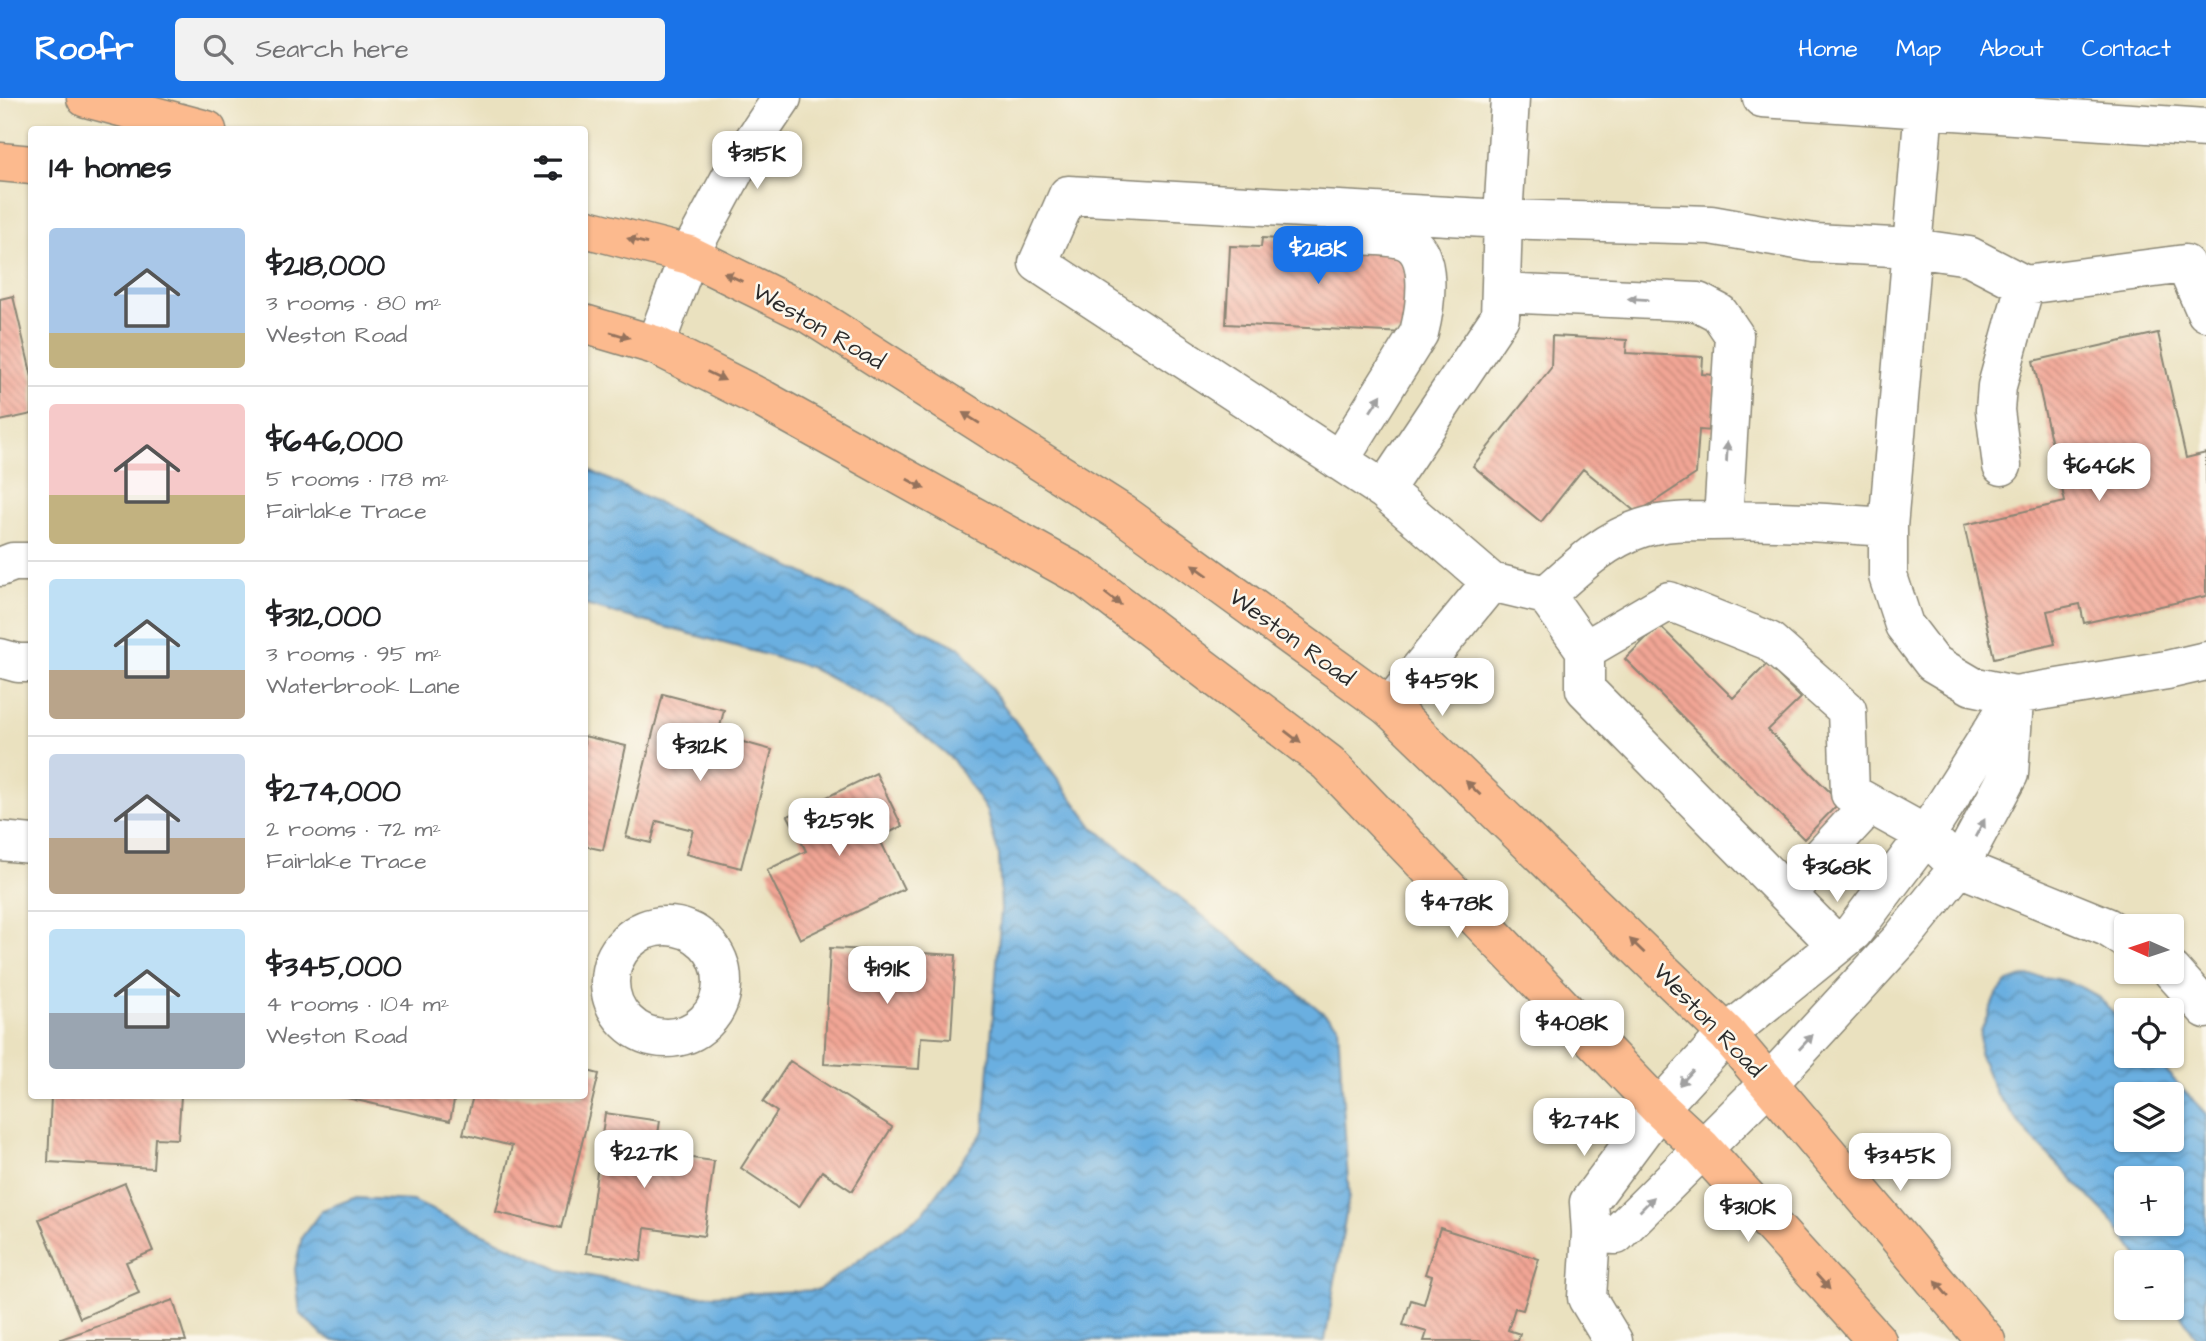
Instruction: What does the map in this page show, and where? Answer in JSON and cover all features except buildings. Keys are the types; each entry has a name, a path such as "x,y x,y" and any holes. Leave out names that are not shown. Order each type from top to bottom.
{"main road":[{"path":"86,98 192,126"},
{"path":"0,162 28,165"},
{"name":"Weston Road","path":"588,229 689,255 809,314 1122,514 1389,707 1727,1034 1986,1341"},
{"path":"588,325 655,345 764,400 1085,578 1328,763 1659,1108 1702,1148 1877,1341"}],"street":[{"path":"655,345 689,255 738,162 782,98"},
{"path":"1384,491 1500,317 1510,98"},
{"path":"1762,98 1924,108 2198,118"},
{"path":"1924,108 1888,527 1888,576 1904,625 1933,663 1972,686 2015,695 2206,661"},
{"path":"1837,945 1585,689 1585,650 1546,595 1491,583 1384,491 1038,263 1069,195 1503,219 1711,225 1814,243 1913,248 1969,256 2025,285 2185,264 2206,312"},
{"path":"1183,201 1241,228 1264,232 1403,239 1417,251 1426,277 1424,311 1419,333 1339,461"},
{"path":"2002,466 1996,410 1997,386 2025,285"},
{"path":"1501,293 1698,302 1720,313 1734,335 1723,520"},
{"path":"1546,595 1595,552 1642,528 1723,520 1888,527"},
{"path":"0,567 13,562 28,562"},
{"path":"1389,707 1491,583"},
{"path":"1585,650 1669,601 1769,640 1847,710 1850,793 1926,835 1959,867 2114,931"},
{"path":"1613,1341 1587,1298 1591,1233 1589,1202 1659,1108 1727,1034 1853,932 1926,835 2015,695"},
{"path":"1591,1233 1616,1235 1769,1083 1901,939 1959,867 2009,774 2015,695"},
{"path":"1787,894 1870,804"},
{"path":"0,841 28,844"},
{"path":"2184,984 2206,1009"}],"water":[{"path":"588,469 962,649 1094,828 1338,1025 1349,1196 1325,1341 335,1341 323,1336 300,1313 295,1269 302,1237 322,1210 354,1198 413,1201 560,1270 693,1296 818,1290 922,1214 984,1131 1001,910 999,856 986,810 953,760 892,710 807,666 588,606"},
{"path":"2025,976 2052,978 2079,986 2095,995 2114,1013 2114,1068 2163,1068 2176,1082 2114,1082 2114,1152 2184,1152 2184,1090 2206,1114 2206,1341 2199,1341 2184,1320 2184,1250 2133,1250 2123,1236 2184,1236 2184,1166 2114,1166 2114,1224 2028,1134 1995,1092 1979,1053 1981,1031 1996,995 2008,982"}]}
